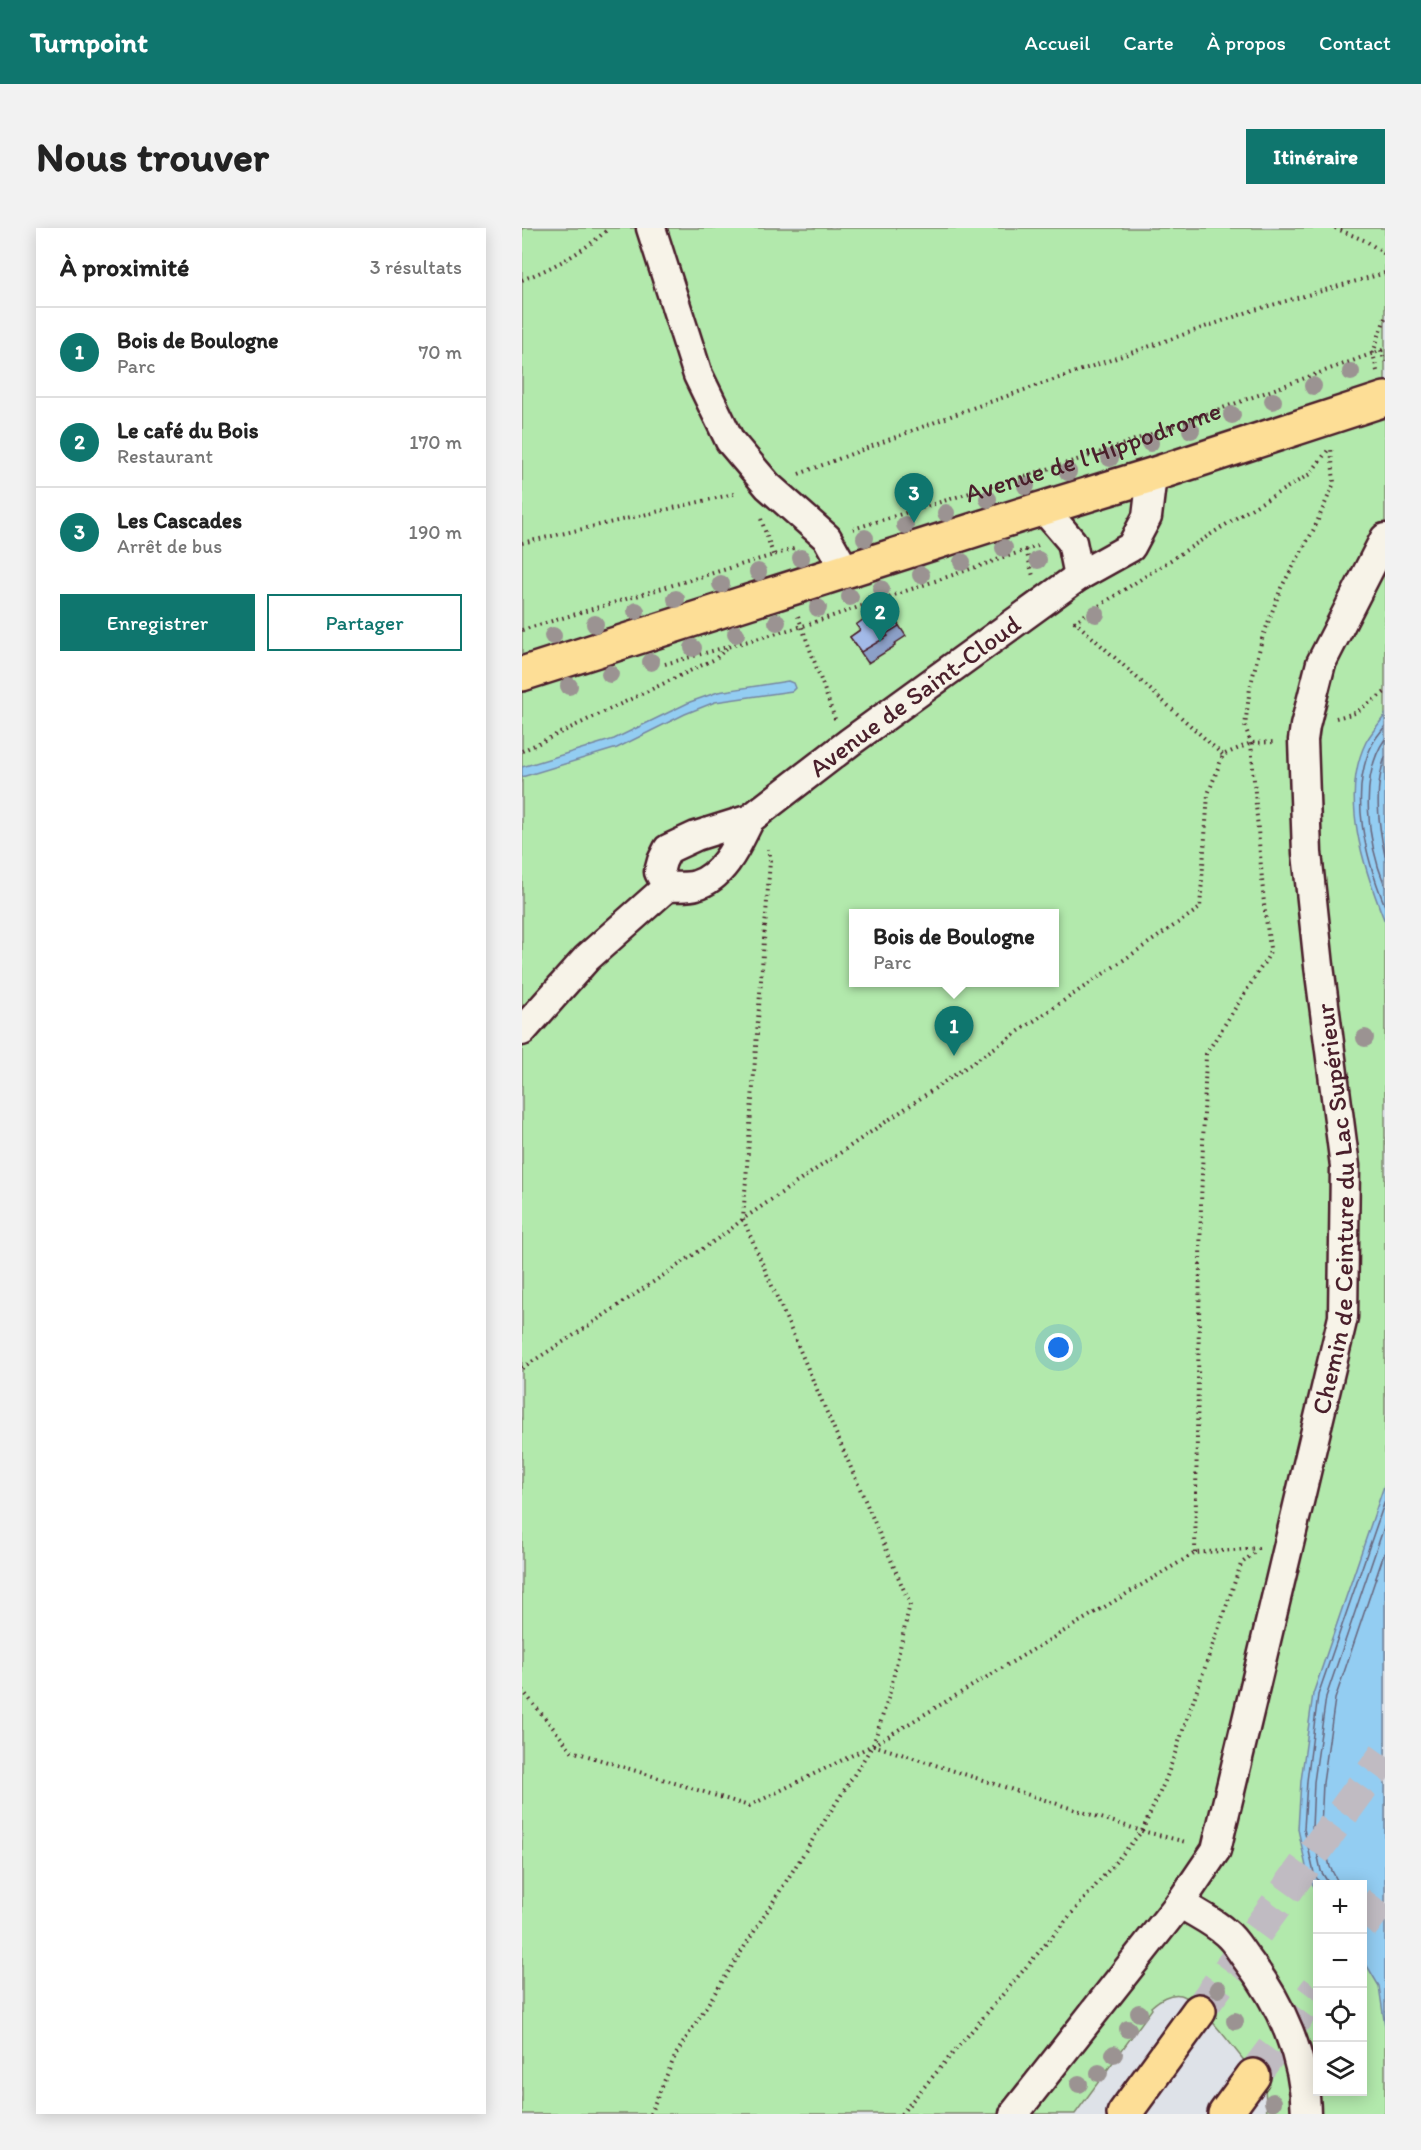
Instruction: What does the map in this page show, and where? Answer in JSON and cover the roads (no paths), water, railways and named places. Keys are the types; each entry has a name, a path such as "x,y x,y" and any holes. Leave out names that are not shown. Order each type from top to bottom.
{"main road":[{"name":"Avenue de l'Hippodrome","path":"522,674 845,570 1152,475 1381,385"},
{"path":"1124,2114 1199,2011"},
{"path":"1225,2114 1253,2076"}],"street":[{"path":"651,228 698,375 730,441 759,488 827,538 845,570"},
{"name":"Avenue de Saint-Cloud","path":"756,814 728,861 711,876 697,885 667,887 659,872 668,849 756,814 850,742 1079,576 1131,547 1147,517 1152,475"},
{"path":"1043,508 1072,542 1079,576"},
{"name":"Chemin de Ceinture du Lac Supérieur","path":"1180,1903 1216,1850 1343,1317 1345,1166 1307,853 1304,733 1321,663 1385,538"},
{"path":"522,1031 587,958 667,887"},
{"path":"1014,2114 1180,1903 1227,1933 1269,1991 1296,2050 1303,2079 1306,2114"}],"water":[{"path":"788,681 793,683 795,688 792,691 715,702 685,714 617,748 522,777 522,767 614,739 690,702 718,692"},
{"path":"1385,715 1385,922 1363,856 1355,809 1355,786 1358,763 1366,742"},
{"path":"1385,1483 1385,2027 1379,1986 1367,1966 1367,1880 1313,1880 1313,1885 1308,1876 1298,1829 1301,1781 1313,1694"}],"tunnel":[{"path":"1199,2011 1385,1755"},
{"path":"1367,1919 1385,1895"},
{"path":"1253,2076 1313,1995"}],"place":[{"name":"Les Cascades","path":"914,523"},
{"name":"Le café du Bois","path":"880,642"},
{"name":"Bois de Boulogne","path":"954,1056"}]}
